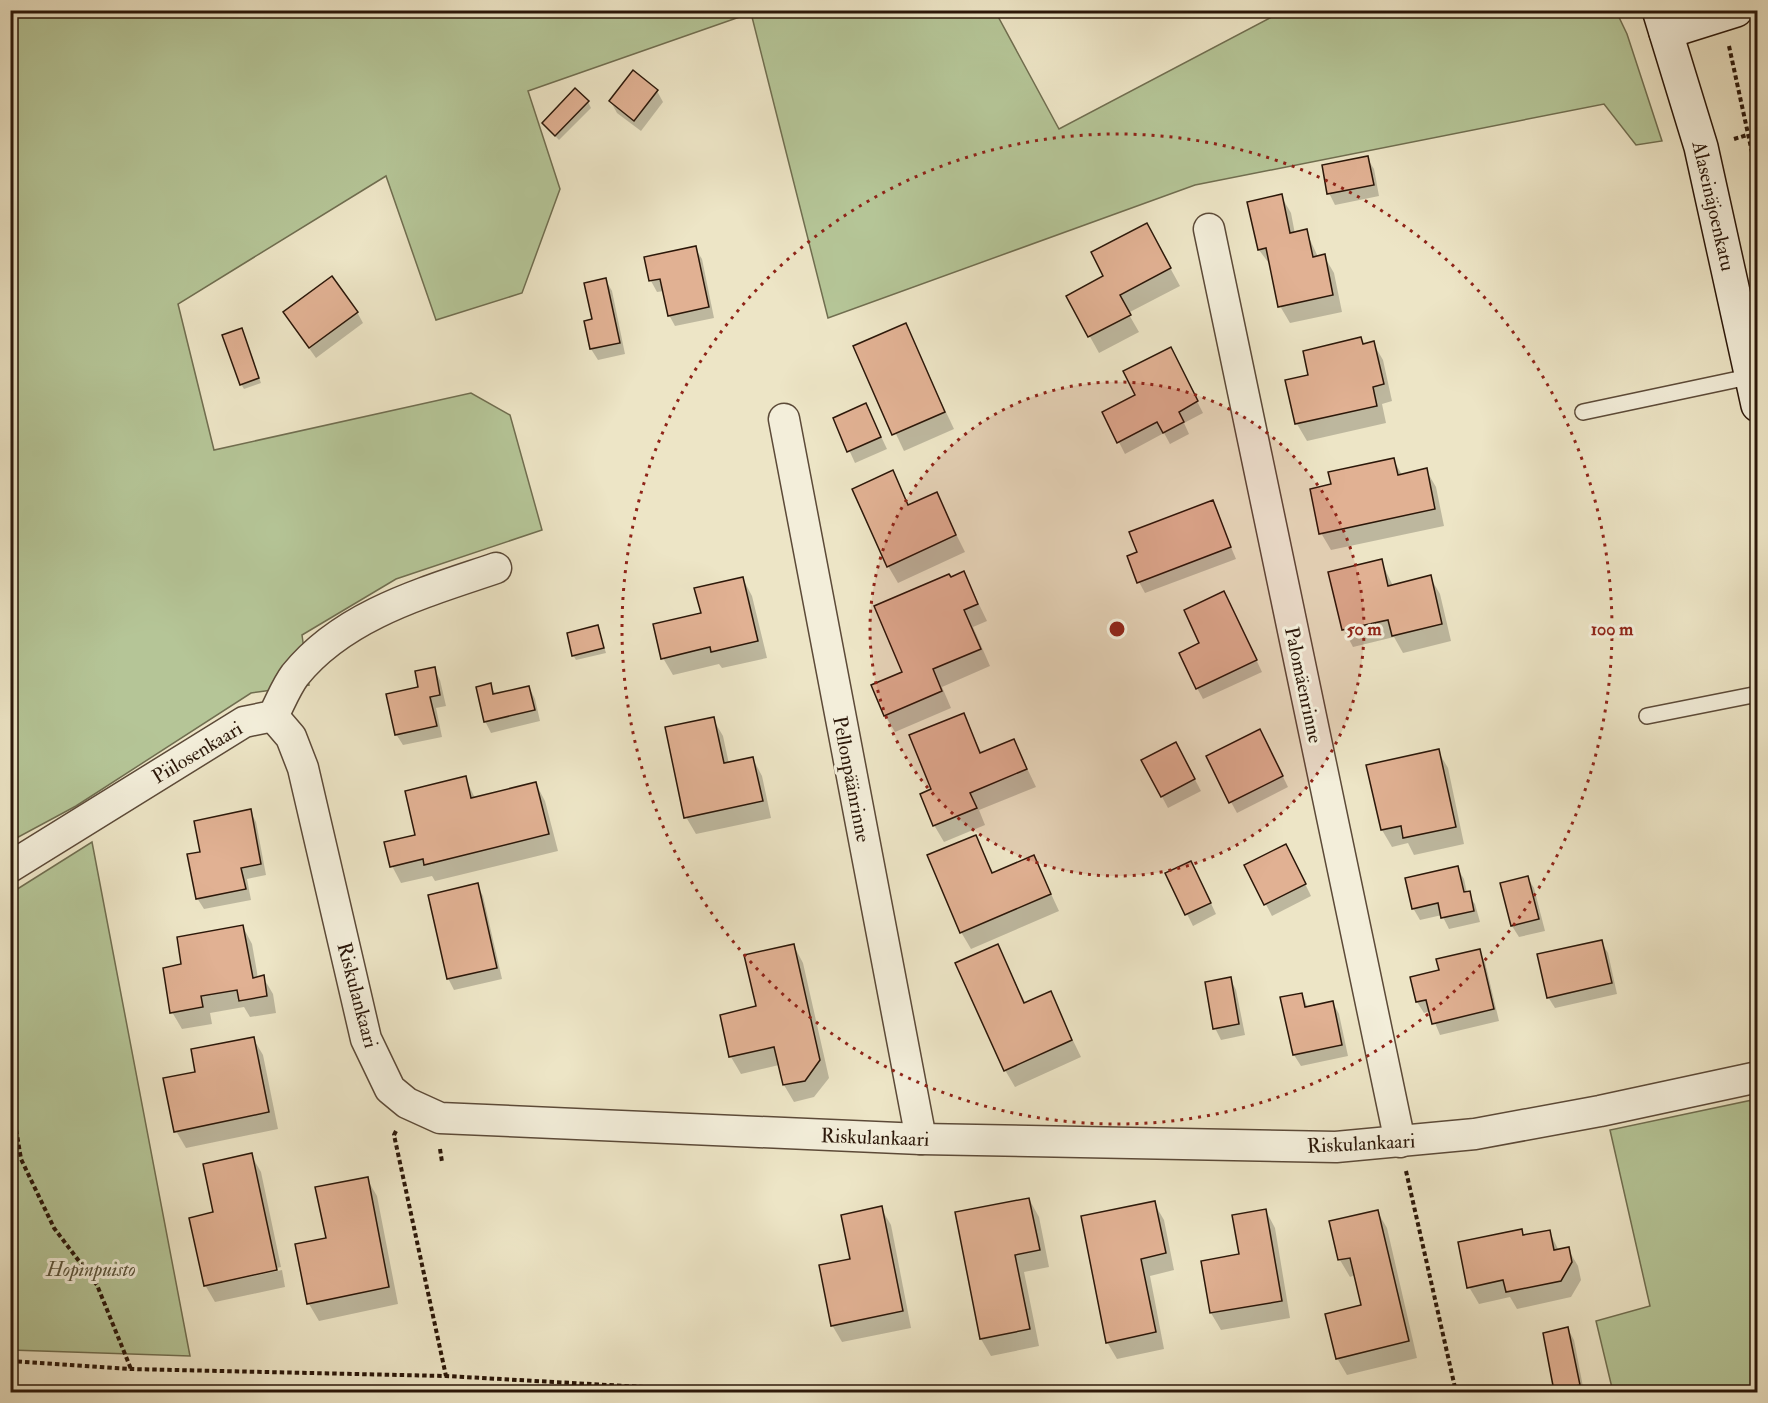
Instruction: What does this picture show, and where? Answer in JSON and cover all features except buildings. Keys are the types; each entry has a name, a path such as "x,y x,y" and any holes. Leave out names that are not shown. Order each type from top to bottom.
{"street":[{"path":"1662,21 1729,12"},
{"name":"Alaseinäjoenkatu","path":"1662,21 1701,147 1755,391"},
{"name":"Palomäenrinne","path":"1209,229 1400,1142"},
{"name":"Pellonpäänrinne","path":"784,419 921,1138"},
{"path":"273,716 295,676 340,633 410,597 496,568"},
{"name":"Riskulankaari","path":"273,716 291,737 303,768 366,1039 390,1089 407,1104 440,1118 921,1138 1336,1148 1475,1134 1600,1111 1758,1077"},
{"name":"Piilosenkaari","path":"10,867 244,722 273,716"}],"lane":[{"path":"1583,412 1755,391"},
{"path":"1647,716 1758,694"}],"path":[{"path":"1729,12 1758,180"},
{"path":"10,1093 21,1159 54,1228 97,1285 131,1368"},
{"path":"407,1104 394,1135 446,1376"},
{"path":"1400,1142 1456,1392"},
{"path":"10,1361 131,1368 446,1376 735,1392"}],"green space":[{"path":"11,11 995,11 1059,129 1283,11 1616,11 1627,34 1662,141 1636,145 1604,104 1195,185 828,318 751,13 528,91 560,189 522,293 436,320 386,176 178,304 214,450 471,393 510,415 542,530 396,579 302,635 309,685 251,693 76,806 11,841"},
{"name":"Hopinpuisto","path":"92,842 190,1356 11,1350 11,893"},
{"path":"1757,1099 1757,1392 1613,1392 1596,1321 1650,1306 1610,1130"}]}
